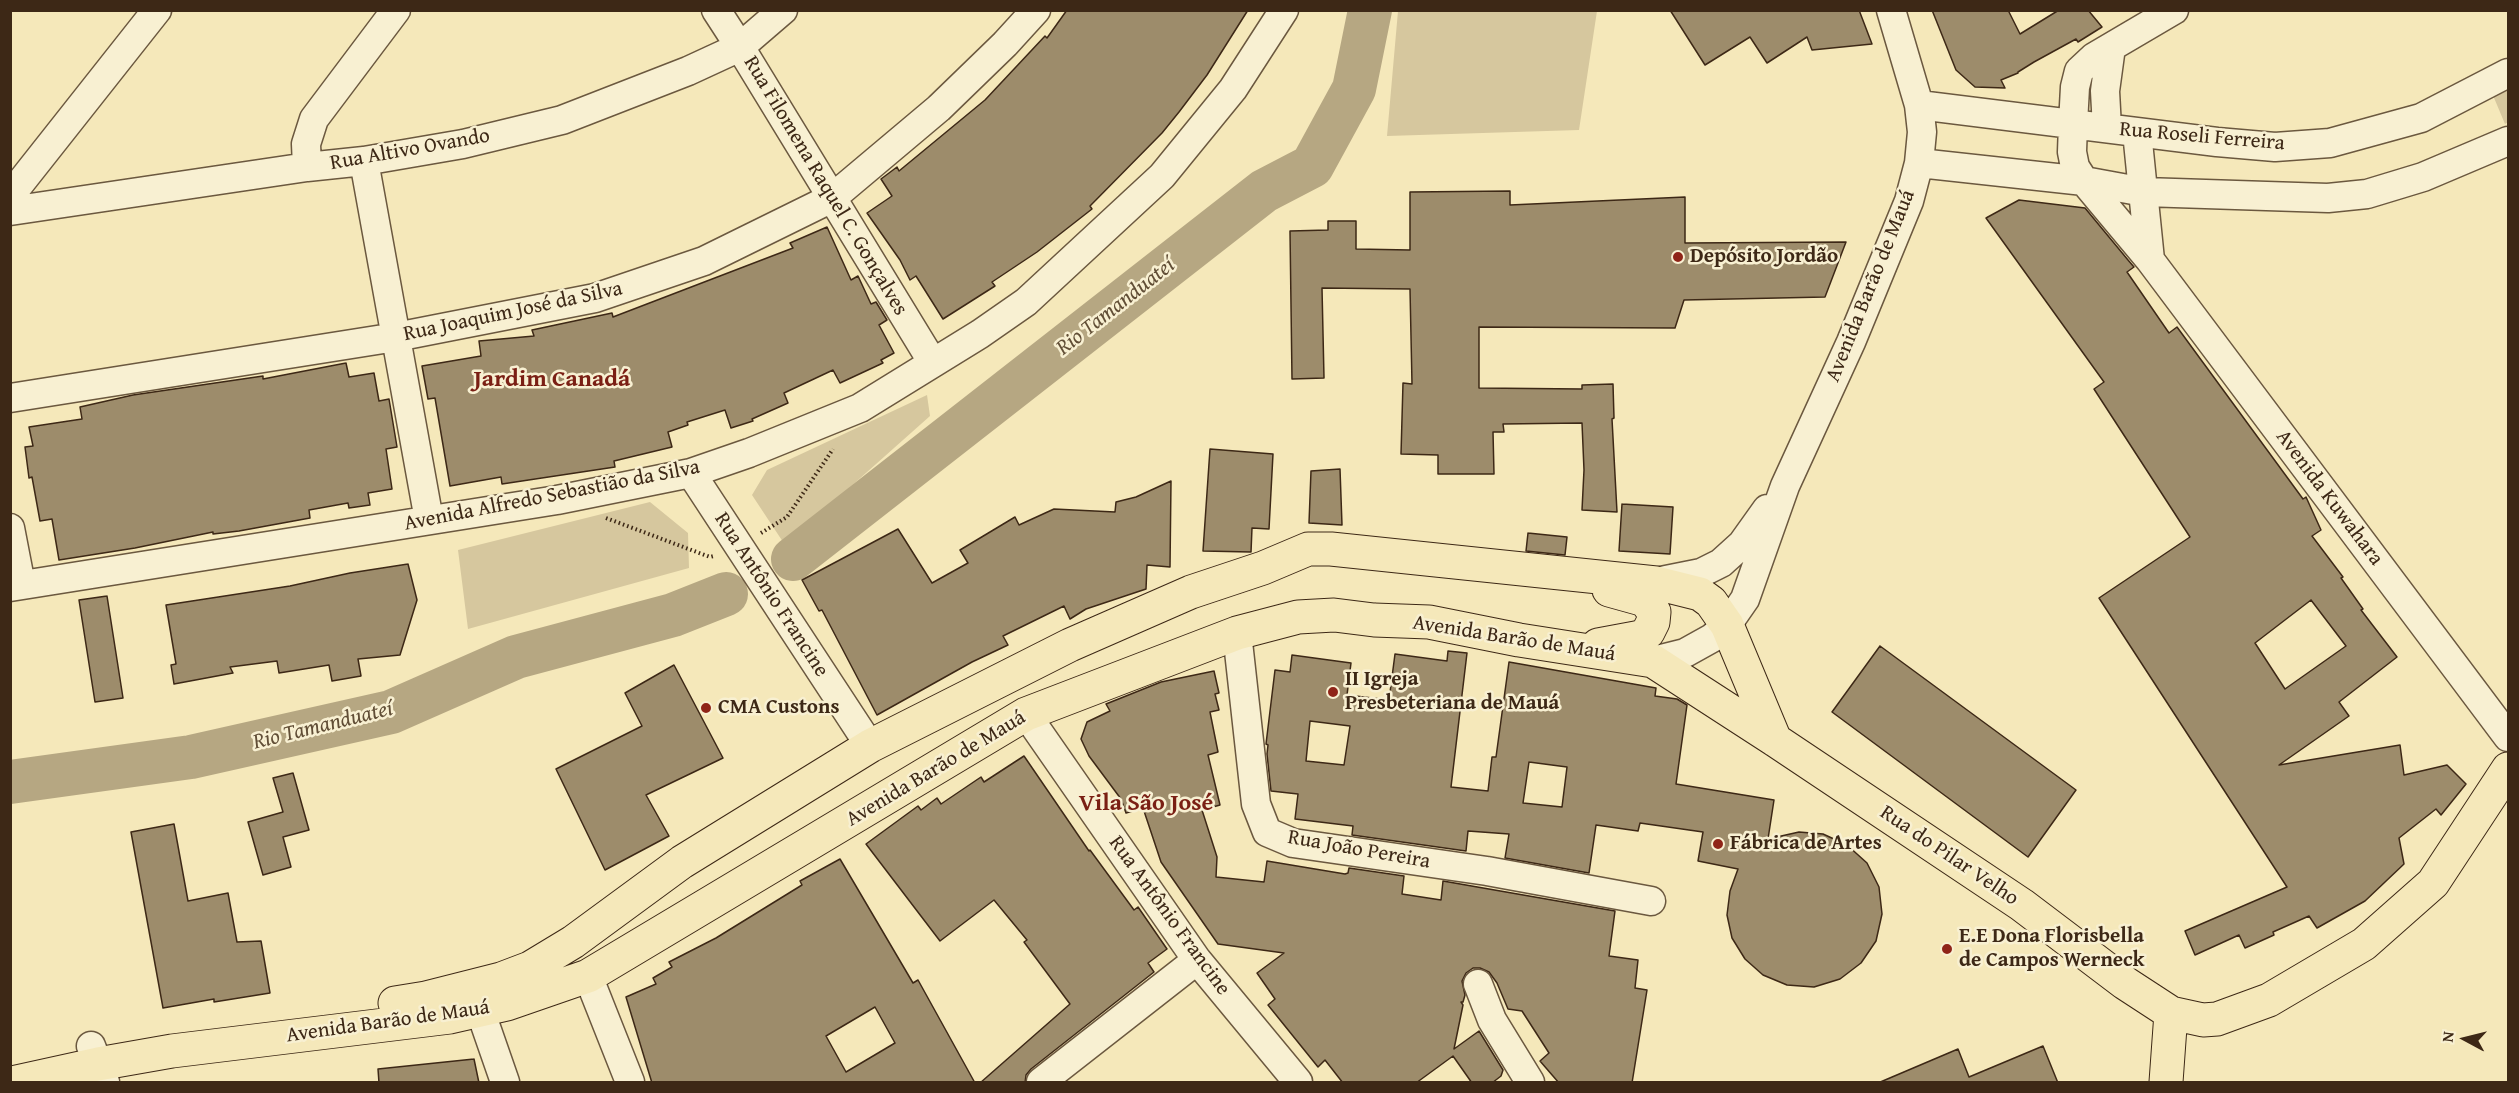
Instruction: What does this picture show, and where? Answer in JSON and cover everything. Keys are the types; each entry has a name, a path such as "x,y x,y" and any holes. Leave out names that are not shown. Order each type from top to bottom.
{"main road":[{"name":"Avenida Barão de Mauá","path":"10,1060 98,1064 166,1032 426,999 501,980 530,968 573,942 682,862 870,746 1070,645 1191,592 1263,568 1308,549 1331,549 1656,583"},
{"path":"1576,649 1641,636 1648,632 1653,622 1654,612 1645,600 1605,588 1594,577"},
{"path":"1656,583 1700,594 1712,602 1727,625 1775,740"},
{"name":"Avenida Barão de Mauá","path":"16,1083 98,1064 172,1051 450,1017 507,1004 588,976 1026,714 1237,633 1298,617 1334,615 1374,620 1429,622 1653,661"},
{"name":"Rua do Pilar Velho","path":"1653,661 2022,905 2125,983 2171,1013 2203,1020 2217,1019 2269,1000 2364,944 2433,884 2508,769"},
{"path":"682,862 681,880 686,888 696,898 711,903"},
{"path":"2166,1083 2171,1013"}],"street":[{"path":"10,196 157,10"},
{"path":"307,167 306,144 314,119 396,10"},
{"name":"Rua Filomena Raquel C. Gonçalves","path":"716,10 741,46 933,363"},
{"name":"Rua Altivo Ovando","path":"10,211 307,167 364,161 463,144 562,120 688,71 741,46 783,10"},
{"name":"Rua Joaquim José da Silva","path":"10,398 396,337 596,298 704,261 832,198 939,108 1005,44 1036,10"},
{"name":"Avenida Alfredo Sebastião da Silva","path":"16,586 557,500 690,474 860,408 1026,302 1162,176 1233,89 1284,10"},
{"name":"Avenida Barão de Mauá","path":"1653,661 1685,653 1712,638 1727,625 1745,599 1785,486 1851,342 1909,201 1919,163 1922,132 1919,105 1891,10"},
{"name":"Avenida Kuwahara","path":"2174,10 2094,57 2079,71 2075,87 2073,124 2075,167 2150,260 2508,736"},
{"path":"2107,128 2105,91 2111,47"},
{"name":"Rua Roseli Ferreira","path":"1919,105 2275,147 2330,143 2421,118 2508,74"},
{"path":"2137,132 2150,260"},
{"path":"1919,163 2084,181 2144,192 2328,198 2367,194 2423,177 2508,141"},
{"path":"364,161 429,520"},
{"name":"Rua Antônio Francine","path":"690,474 870,746"},
{"name":"Avenida Barão de Mauá","path":"1656,583 1701,573 1721,563 1742,544 1785,486"},
{"path":"10,528 16,586"},
{"name":"Rua João Pereira","path":"1237,633 1256,804 1267,831 1293,843 1487,871 1651,901"},
{"name":"Rua Antônio Francine","path":"1026,714 1197,960 1298,1083"},
{"path":"1041,1083 1197,960"},
{"path":"588,976 630,1083"},
{"path":"1478,984 1492,1020 1524,1080"},
{"path":"480,1010 505,1083"}],"path":[{"path":"601,516 710,557 739,547 787,517 833,448"}],"shaded area":[{"path":"1398,11 1597,11 1579,130 1387,136"},
{"path":"2508,84 2508,122 2505,124 2492,93"},
{"path":"927,395 930,416 785,545 752,495 767,470"},
{"path":"650,502 688,533 689,568 468,629 458,550"}],"building":[{"path":"1067,10 1248,10 1207,75 1179,112 1162,133 1090,206 1092,209 1037,252 992,282 995,286 943,319 916,276 910,280 900,260 867,213 892,196 881,179 897,167 899,171 985,100 1045,36 1047,38"},
{"path":"1670,10 1859,10 1872,44 1812,50 1807,37 1767,63 1750,37 1705,65"},
{"path":"1932,10 2008,10 2020,34 2059,10 2088,10 2102,27 2078,42 2076,39 2018,73 2001,80 2005,88 1975,87 1956,70"},
{"path":"1510,191 1510,205 1685,197 1685,243 1846,242 1825,297 1684,300 1675,328 1479,327 1479,388 1582,389 1582,385 1613,384 1614,418 1612,419 1617,512 1582,510 1584,470 1582,423 1503,424 1504,432 1493,432 1494,474 1438,474 1438,455 1401,454 1403,383 1412,384 1410,289 1322,288 1324,378 1292,379 1290,231 1328,230 1328,221 1356,221 1356,249 1410,250 1410,192"},
{"path":"2019,200 2085,208 2134,267 2127,272 2169,333 2177,327 2303,499 2306,497 2321,530 2312,536 2343,577 2341,578 2363,609 2361,610 2397,657 2339,702 2349,716 2279,765 2400,745 2404,775 2447,765 2466,784 2441,815 2436,809 2399,838 2404,864 2365,901 2317,928 2309,916 2245,948 2239,935 2195,955 2185,931 2287,887 2099,598 2190,537 2094,389 2104,382 1986,218","holes":["2311,600 2346,646 2285,689 2255,643"]},
{"path":"827,227 851,280 858,276 871,304 876,302 887,320 879,325 894,353 881,360 883,363 840,383 833,370 784,393 788,403 752,419 753,421 731,428 725,410 687,422 688,425 668,432 672,447 614,461 615,467 502,484 501,477 450,486 435,398 428,399 422,366 481,356 479,341 534,336 532,330 612,313 613,317 793,248 790,243"},
{"path":"346,363 349,377 374,373 379,401 389,399 397,447 386,449 392,489 368,493 370,505 349,508 348,503 309,510 310,518 239,531 213,534 213,532 59,560 52,519 40,521 32,477 29,478 25,447 33,446 29,427 82,419 80,407 133,395 263,376 263,379"},
{"path":"1210,449 1273,454 1269,529 1252,528 1251,552 1203,551"},
{"path":"1340,469 1342,525 1309,523 1311,471"},
{"path":"1171,481 1170,567 1147,565 1146,589 1086,609 1070,619 1064,606 1003,636 1008,645 972,662 877,715 822,610 819,611 802,580 898,529 932,583 968,563 960,550 1015,517 1019,525 1054,509 1115,512 1116,502 1136,497"},
{"path":"1622,504 1673,507 1670,554 1619,551"},
{"path":"1528,533 1567,537 1565,555 1526,551"},
{"path":"408,564 417,600 400,655 358,659 361,676 332,681 329,665 279,673 277,661 230,667 233,673 174,684 171,665 176,664 166,605 290,586"},
{"path":"107,596 123,698 95,702 79,600"},
{"path":"1880,646 2076,790 2028,857 1832,712"},
{"path":"1448,651 1467,653 1451,787 1488,791 1492,757 1496,757 1509,662 1656,688 1655,696 1677,699 1687,705 1676,784 1774,800 1768,839 1799,832 1823,834 1847,845 1867,863 1879,887 1882,914 1876,941 1861,963 1840,979 1814,987 1787,985 1763,975 1745,959 1732,938 1727,915 1730,891 1738,869 1698,861 1703,832 1640,823 1638,831 1596,825 1589,873 1505,858 1509,834 1468,831 1466,851 1352,835 1353,826 1295,819 1298,794 1271,791 1268,745 1266,744 1275,670 1290,672 1292,655 1351,663 1347,695 1389,700 1395,654 1447,661","holes":["1310,721 1350,726 1344,765 1306,761","1529,762 1567,767 1562,807 1523,803"]},
{"path":"674,665 723,758 646,795 669,836 605,870 556,769 642,726 625,693"},
{"path":"1214,671 1219,693 1215,694 1219,710 1210,712 1218,752 1208,755 1220,805 1202,810 1217,857 1216,877 1264,882 1267,861 1345,874 1348,873 1349,868 1404,876 1402,894 1441,900 1443,881 1615,911 1609,956 1638,960 1635,988 1647,990 1632,1083 1559,1083 1540,1061 1549,1053 1522,1011 1508,1009 1497,983 1489,972 1480,968 1473,968 1466,973 1462,981 1465,995 1461,1002 1463,1005 1454,1049 1479,1031 1503,1070 1501,1076 1492,1083 1472,1083 1453,1056 1416,1083 1343,1083 1325,1060 1318,1067 1268,1005 1275,999 1257,973 1284,953 1218,944 1161,862 1143,808 1126,813 1121,799 1089,756 1081,739 1087,722 1110,711 1106,704 1161,682"},
{"path":"1024,756 1089,851 1134,910 1138,907 1167,949 1148,963 1154,972 1031,1069 1026,1075 1025,1083 980,1083 1070,1004 1024,942 1027,940 994,900 940,941 866,844 918,806 921,810 937,798 941,804 981,777 984,782"},
{"path":"293,773 309,830 283,837 291,867 263,875 248,822 283,812 273,778"},
{"path":"174,824 188,901 228,893 237,942 261,941 270,993 214,1002 214,999 163,1008 131,832"},
{"path":"840,859 913,983 918,980 975,1083 652,1083 626,997 656,984 653,978 672,967 669,962 716,938 802,885 800,881","holes":["875,1007 895,1043 846,1072 826,1036"]},
{"path":"2043,1046 2058,1083 1878,1083 1958,1049 1969,1077"},
{"path":"474,1059 479,1083 379,1083 378,1069"}],"waterway":[{"name":"Rio Tamanduateí","path":"793,559 1264,191 1312,166 1354,89 1370,10"},
{"name":"Rio Tamanduateí","path":"10,782 191,757 391,712 516,657 673,615 726,594"}],"place":[{"name":"Depósito Jordão","path":"1678,257"},
{"name":"II Igreja Presbeteriana de Mauá","path":"1333,692"},
{"name":"CMA Custons","path":"706,708"},
{"name":"Fábrica de Artes","path":"1718,844"},
{"name":"E.E Dona Florisbella de Campos Werneck","path":"1947,949"}],"district":[{"name":"Jardim Canadá","path":"552,380"},
{"name":"Vila São José","path":"1146,804"}]}
